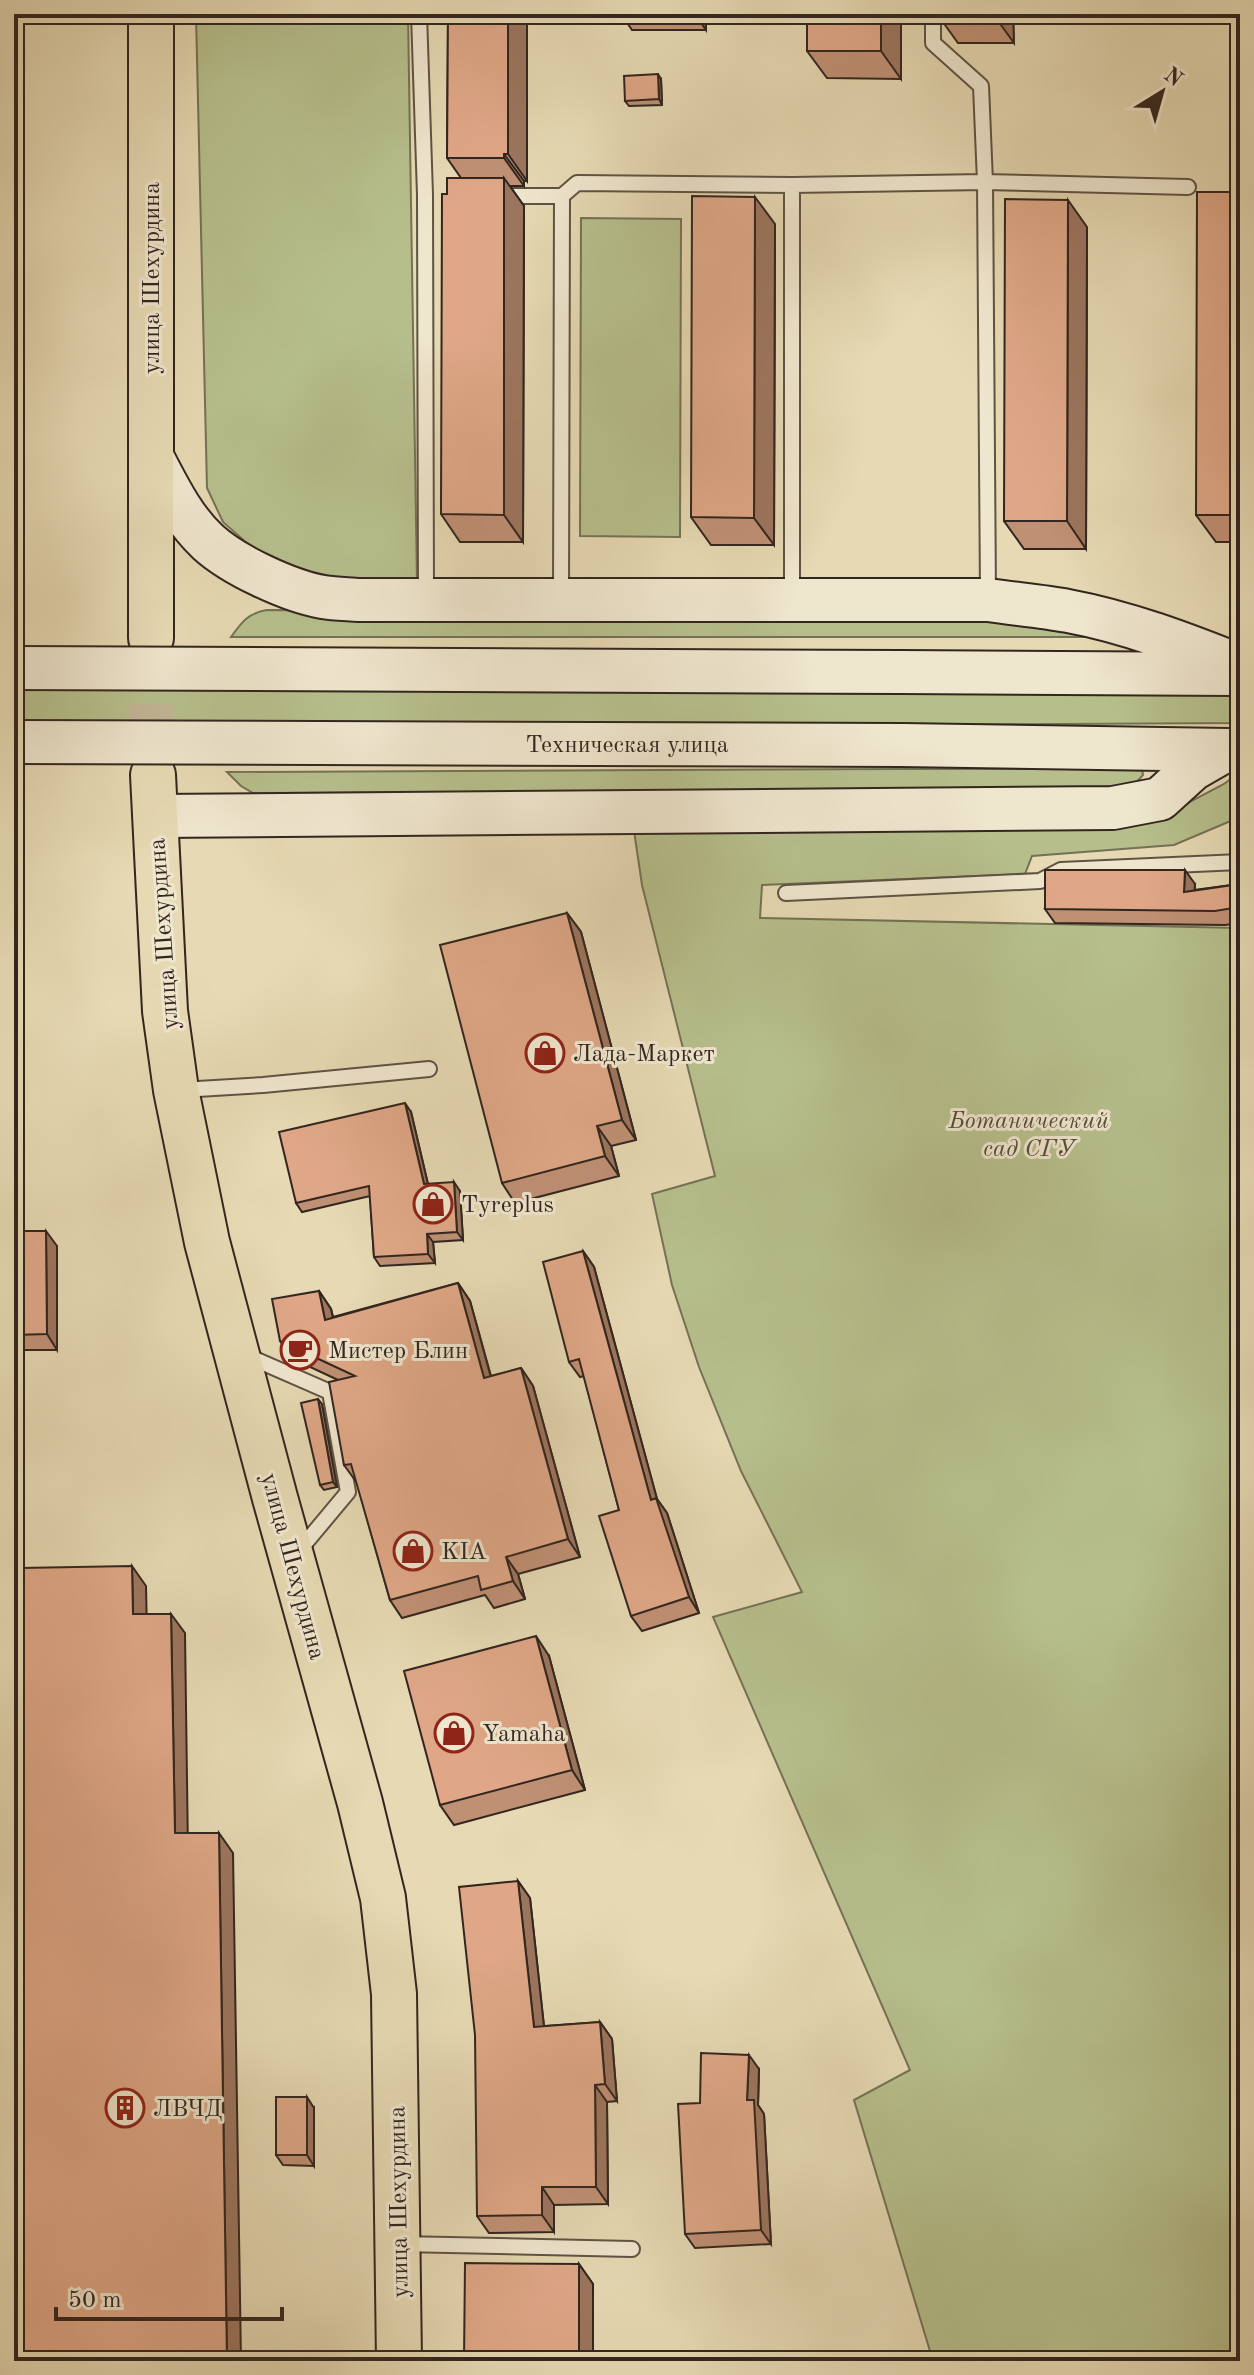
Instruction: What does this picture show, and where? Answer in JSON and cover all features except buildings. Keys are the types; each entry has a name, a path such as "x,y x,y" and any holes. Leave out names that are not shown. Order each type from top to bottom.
{"main road":[{"name":"улица Шехурдина","path":"151,14 151,638"},
{"path":"151,455 176,502 208,542 244,567 322,597 360,600 988,600 1068,611 1106,620 1193,647 1240,666"},
{"path":"14,668 1240,674"},
{"name":"Техническая улица","path":"14,742 902,745 1233,750"},
{"path":"154,795 1113,808 1160,799 1193,769 1233,750"},
{"name":"улица Шехурдина","path":"154,795 165,1011 176,1090 207,1242 360,1803 383,1898 394,1994 399,2361"}],"lane":[{"path":"419,14 432,195 426,599"},
{"path":"933,14 933,43 981,86 985,182 988,600"},
{"path":"486,196 562,196 577,183 792,185 985,182 1188,187"},
{"path":"792,185 792,600"},
{"path":"561,600 562,196"},
{"path":"786,893 1040,881 1061,870 1240,862"},
{"path":"176,1090 429,1069"},
{"path":"236,1351 330,1392 348,1492 292,1560"},
{"path":"399,2244 632,2249"}],"green space":[{"path":"198,14 408,14 417,582 291,576 223,522 207,488"},
{"path":"581,218 681,219 680,537 580,536"},
{"path":"267,610 985,612 1078,626 1086,637 231,637 246,619"},
{"path":"14,688 1240,690 1240,723 14,722"},
{"path":"1142,769 1143,775 1135,784 1105,790 253,793 227,772"},
{"name":"Ботанический сад СГУ","path":"1240,772 1240,817 1174,845 1032,856 1025,874 762,885 760,918 1240,928 1240,2361 933,2361 854,2100 910,2070 713,1617 802,1592 741,1471 699,1367 672,1285 652,1194 715,1176 642,885 633,824 1163,816 1224,784"}],"tunnel":[{"path":"151,638 153,775"}],"place":[{"name":"Лада-Маркет","path":"545,1053"},
{"name":"Tyreplus","path":"433,1204"},
{"name":"Мистер Блин","path":"300,1350"},
{"name":"KIA","path":"413,1551"},
{"name":"Yamaha","path":"454,1733"},
{"name":"ЛВЧД","path":"125,2108"}]}
